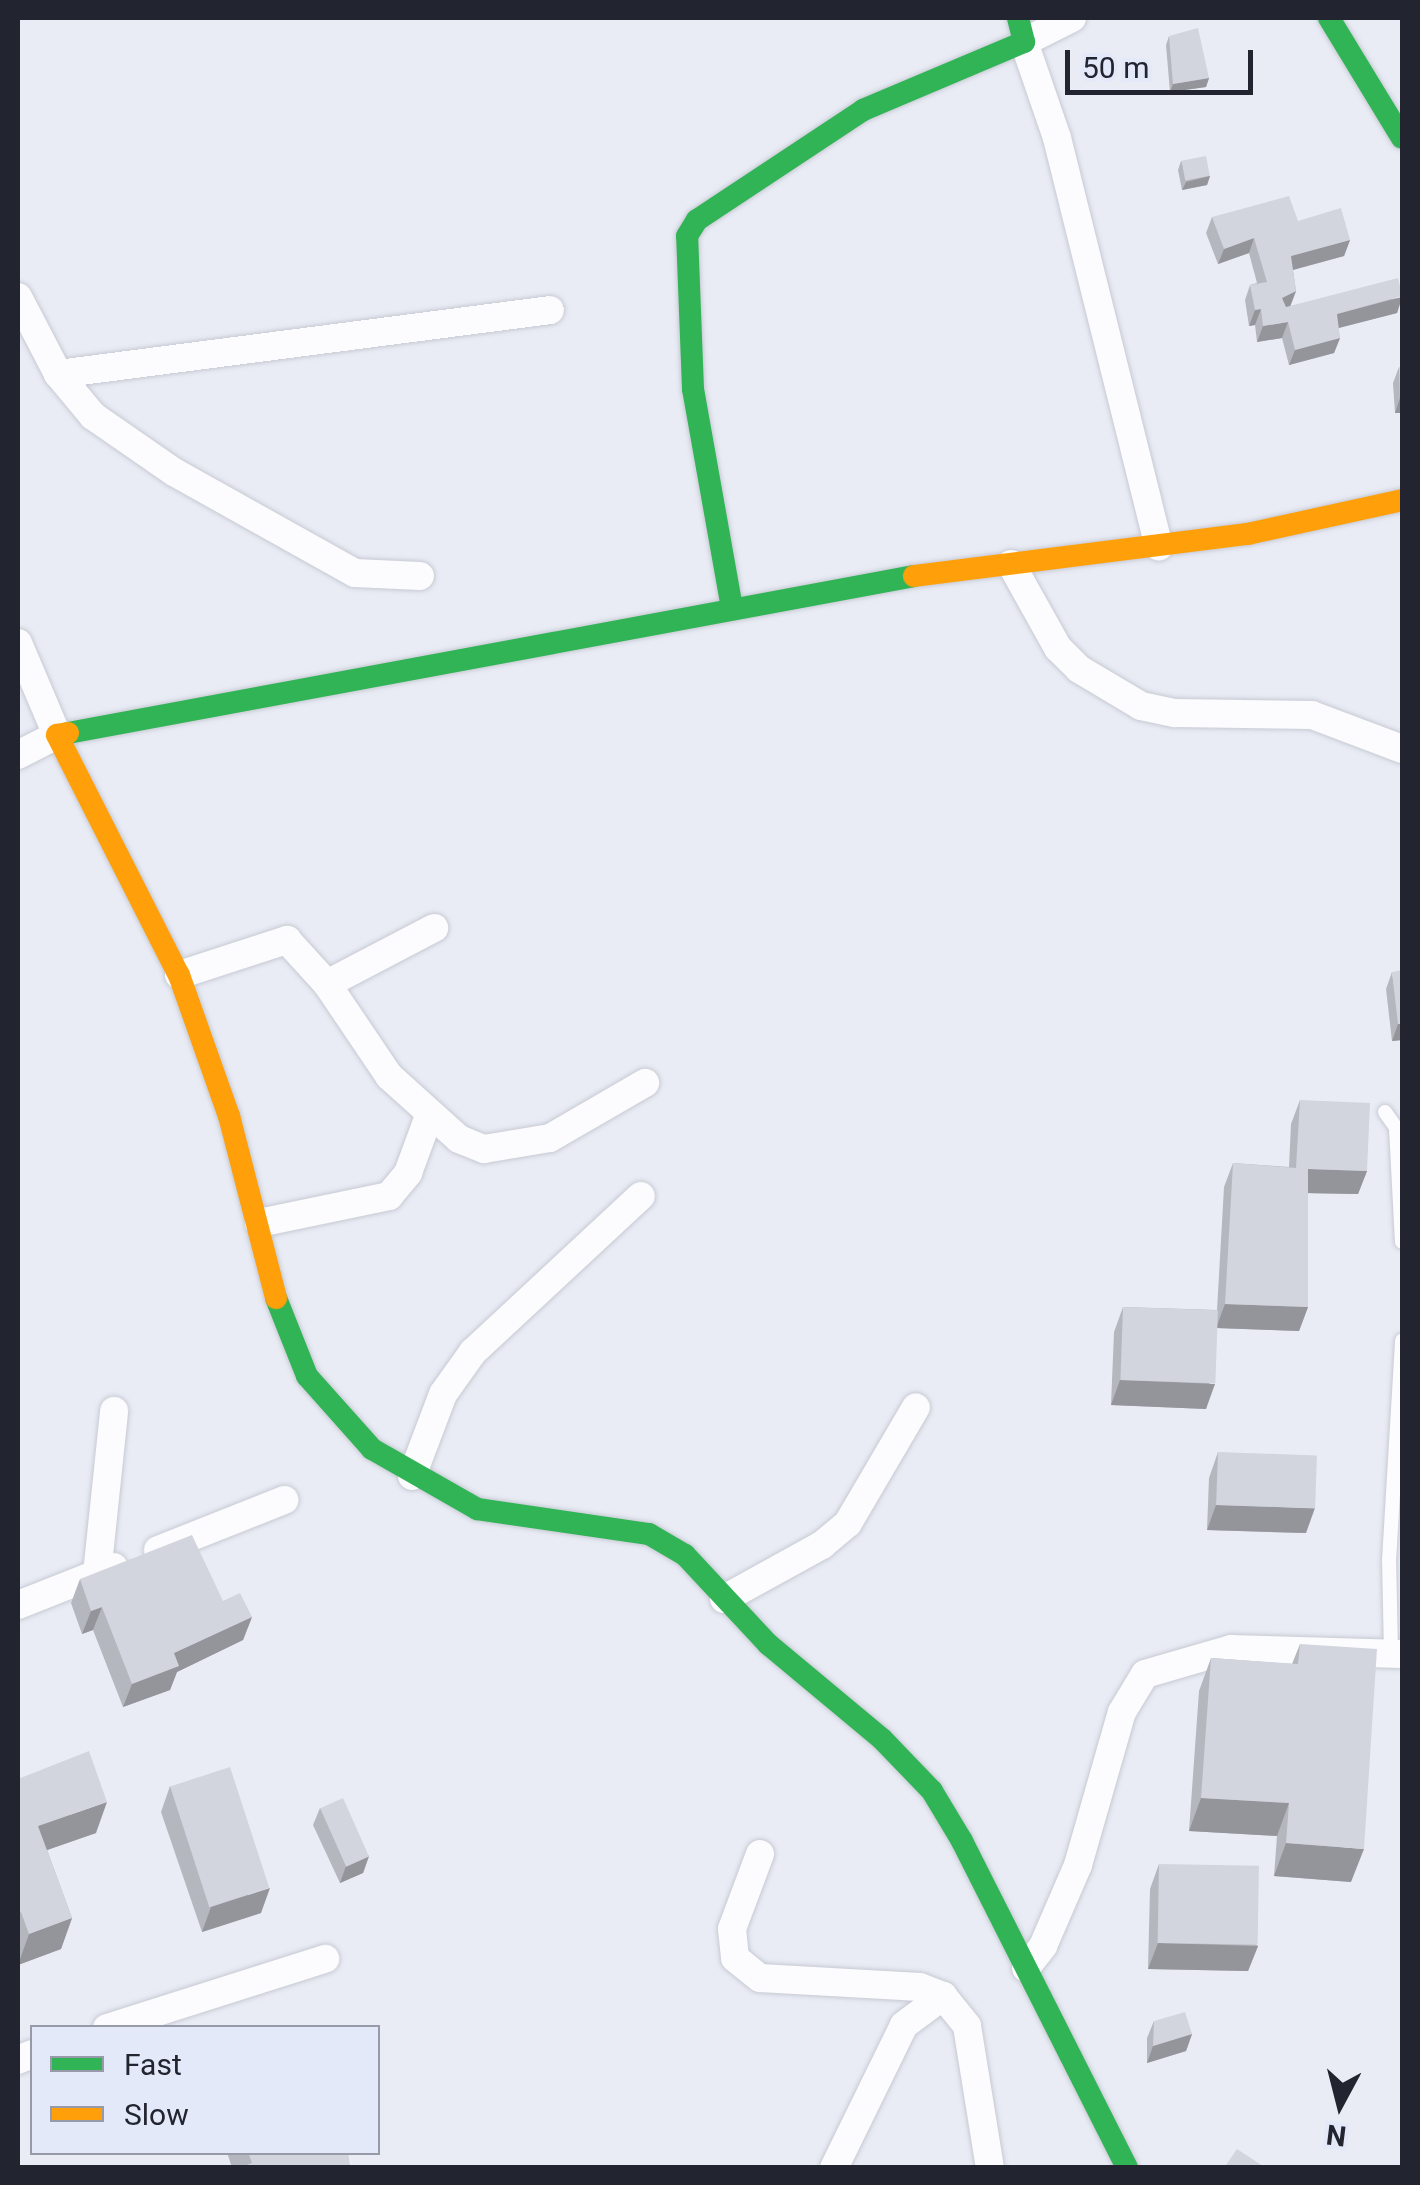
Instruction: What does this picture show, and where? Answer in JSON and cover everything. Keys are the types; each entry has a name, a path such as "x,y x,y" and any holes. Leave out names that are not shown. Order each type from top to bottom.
{"main road":[{"path":"1329,18 1402,138"},
{"path":"732,608 693,389 687,236 697,220 863,110 1021,30"},
{"path":"1127,2168 932,1791 724,1599 685,1556 649,1534 476,1509 372,1450 307,1376 280,1308 259,1223 179,975 57,735 732,608 1011,564 1159,546 1402,500"}],"street":[{"path":"1072,18 1021,30 1057,138 1159,546"},
{"path":"18,297 58,374 94,416 174,472 355,573 420,576"},
{"path":"58,374 550,310"},
{"path":"1011,564 1058,648 1079,669 1141,706 1176,713 1312,715 1402,749"},
{"path":"18,643 57,735 18,755"},
{"path":"327,984 434,928"},
{"path":"179,975 286,940 327,984 389,1076 460,1139 514,1149 580,1124 646,1083"},
{"path":"259,1223 390,1196 408,1173 430,1116"},
{"path":"412,1476 443,1394 472,1352 642,1196"},
{"path":"724,1599 822,1545 848,1523 916,1407"},
{"path":"97,1574 114,1411"},
{"path":"18,1605 284,1500"},
{"path":"1026,1968 1044,1946 1078,1864 1122,1712 1145,1674 1231,1649 1397,1654"},
{"path":"760,1854 730,1944 746,1971 799,1984 920,1987 943,1996 967,2026 990,2168"},
{"path":"117,2025 325,1959"},
{"path":"834,2168 904,2025 943,1996"}],"lane":[{"path":"1386,1112 1396,1128 1402,1242"},
{"path":"1397,1654 1389,1561 1402,1340"}],"building":[{"path":"1198,28 1209,78 1173,84 1169,36"},
{"path":"1206,156 1210,176 1185,180 1181,161"},
{"path":"1289,196 1298,221 1341,208 1350,240 1291,256 1296,291 1282,298 1286,307 1398,278 1402,296 1337,314 1340,338 1295,350 1288,322 1263,326 1261,309 1255,310 1250,285 1267,282 1254,238 1224,249 1212,217"},
{"path":"1399,367 1402,367 1400,398"},
{"path":"1402,970 1402,1024 1398,1024 1392,972"},
{"path":"1300,1100 1370,1103 1367,1171 1308,1169 1308,1307 1225,1304 1233,1163 1296,1168"},
{"path":"1123,1307 1218,1310 1215,1383 1120,1380"},
{"path":"1218,1452 1317,1455 1315,1508 1216,1505"},
{"path":"192,1535 223,1601 240,1593 252,1617 174,1653 179,1666 132,1684 102,1607 91,1611 80,1579"},
{"path":"1300,1644 1377,1649 1364,1849 1286,1843 1289,1803 1201,1798 1211,1658 1298,1664"},
{"path":"89,1751 107,1802 38,1826 72,1918 29,1934 21,1912 18,1914 18,1779"},
{"path":"230,1767 269,1888 209,1907 170,1786"},
{"path":"343,1798 369,1856 346,1867 320,1808"},
{"path":"1159,1864 1259,1866 1258,1945 1158,1943"},
{"path":"1185,2012 1192,2034 1153,2046 1154,2021"},
{"path":"1237,2149 1266,2168 1224,2168"},
{"path":"249,2155 348,2155 350,2168 239,2168 252,2163"}],"traffic: fast":[{"path":"732,608 693,389 687,236 697,220 863,110 1024,42 1018,18"},
{"path":"1329,18 1402,138"},
{"path":"68,733 914,576"},
{"path":"276,1298 307,1376 372,1449 477,1509 649,1534 685,1555 768,1644 882,1739 932,1791 962,1841 1127,2168"}],"traffic: slow":[{"path":"914,576 1248,534 1402,500"},
{"path":"68,733 57,735 179,975 229,1116 276,1298"}]}
